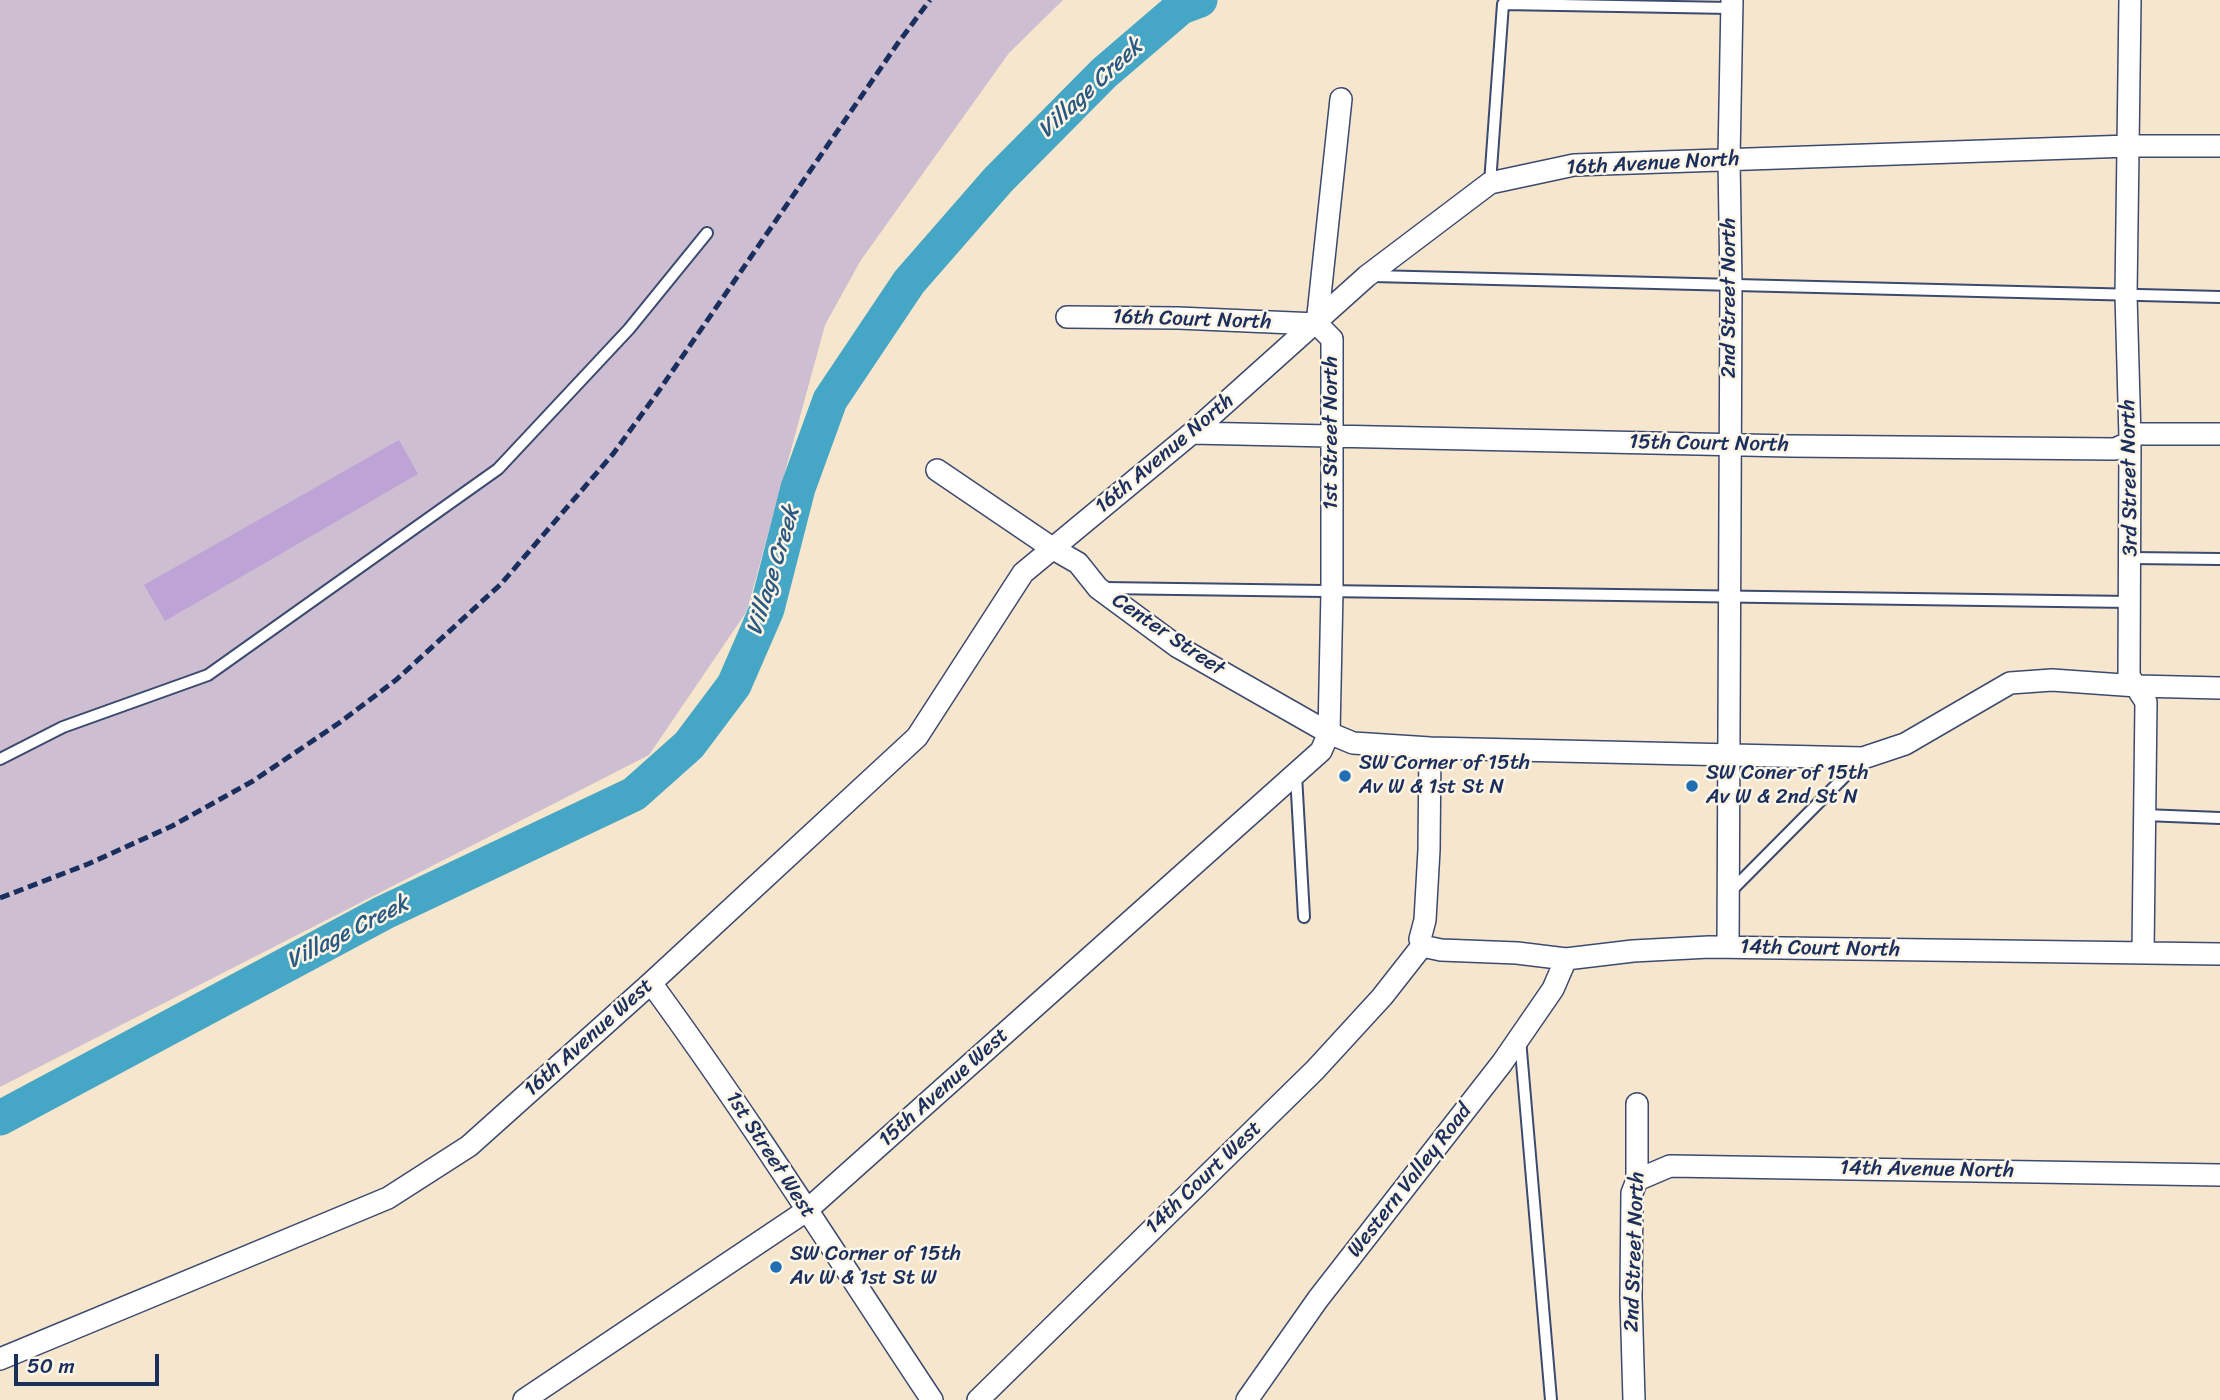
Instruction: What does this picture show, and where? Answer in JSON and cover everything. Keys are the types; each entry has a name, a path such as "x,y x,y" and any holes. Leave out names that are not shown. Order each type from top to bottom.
{"street":[{"name":"3rd Street North","path":"2130,0 2126,295 2131,558 2129,676 2146,702 2143,952"},
{"name":"2nd Street North","path":"1728,947 1726,895 1730,596 1731,4"},
{"path":"1317,324 1341,99"},
{"name":"16th Avenue North","path":"1052,548 1192,433 1317,324 1367,276 1490,183 1574,165 2129,146 2220,146"},
{"name":"16th Court North","path":"1067,317 1178,318 1317,324"},
{"name":"1st Street North","path":"1317,324 1332,338 1329,733"},
{"name":"15th Court North","path":"1192,433 2115,449 2126,444 2136,434 2220,434"},
{"name":"Center Street","path":"937,470 1078,563 1098,588 1178,647 1353,744 1863,758 1905,744 2010,683 2052,680 2220,688"},
{"name":"16th Avenue West","path":"0,1359 388,1198 469,1146 651,983 917,737 1023,573 1052,548"},
{"name":"15th Avenue West","path":"524,1400 806,1211 1296,775 1321,751 1329,733"},
{"path":"1422,946 1420,939 1425,920 1429,850 1430,748"},
{"name":"14th Court North","path":"1422,946 1441,950 1517,953 1566,959 1633,951 1728,947 2069,954 2220,954"},
{"name":"14th Court West","path":"978,1400 1315,1070 1382,997 1422,946"},
{"name":"Western Valley Road","path":"1248,1400 1318,1299 1502,1063 1553,989 1566,959"},
{"name":"1st Street West","path":"651,983 758,1134 932,1400"},
{"name":"2nd Street North","path":"1634,1400 1632,1194 1637,1180 1637,1104"},
{"name":"14th Avenue North","path":"1637,1180 1670,1166 2220,1175"}],"lane":[{"path":"1490,183 1503,4 1731,4"},
{"path":"0,759 63,727 208,676 498,469 629,329 707,233"},
{"path":"1367,276 2220,298"},
{"path":"2131,558 2220,559"},
{"path":"1098,588 2131,602"},
{"path":"1726,895 1863,758"},
{"path":"1296,775 1304,917"},
{"path":"2144,816 2220,818"},
{"path":"1520,1036 1551,1400"}],"shaded area":[{"path":"0,0 1063,0 1009,53 861,260 825,325 747,611 649,755 0,1087"}],"building":[{"path":"399,440 418,474 165,621 144,585"}],"waterway":[{"name":"Village Creek","path":"0,1118 383,913 634,794 689,745 734,685 767,609 798,488 830,400 909,282 998,180 1104,73 1181,7 1200,0"}],"railway":[{"path":"0,898 88,864 172,826 253,781 339,723 396,680 501,584 613,454 930,0"}],"place":[{"name":"SW Corner of 15th Av W & 1st St N","path":"1345,776"},
{"name":"SW Coner of 15th Av W & 2nd St N","path":"1692,786"},
{"name":"SW Corner of 15th Av W & 1st St W","path":"776,1267"}]}
